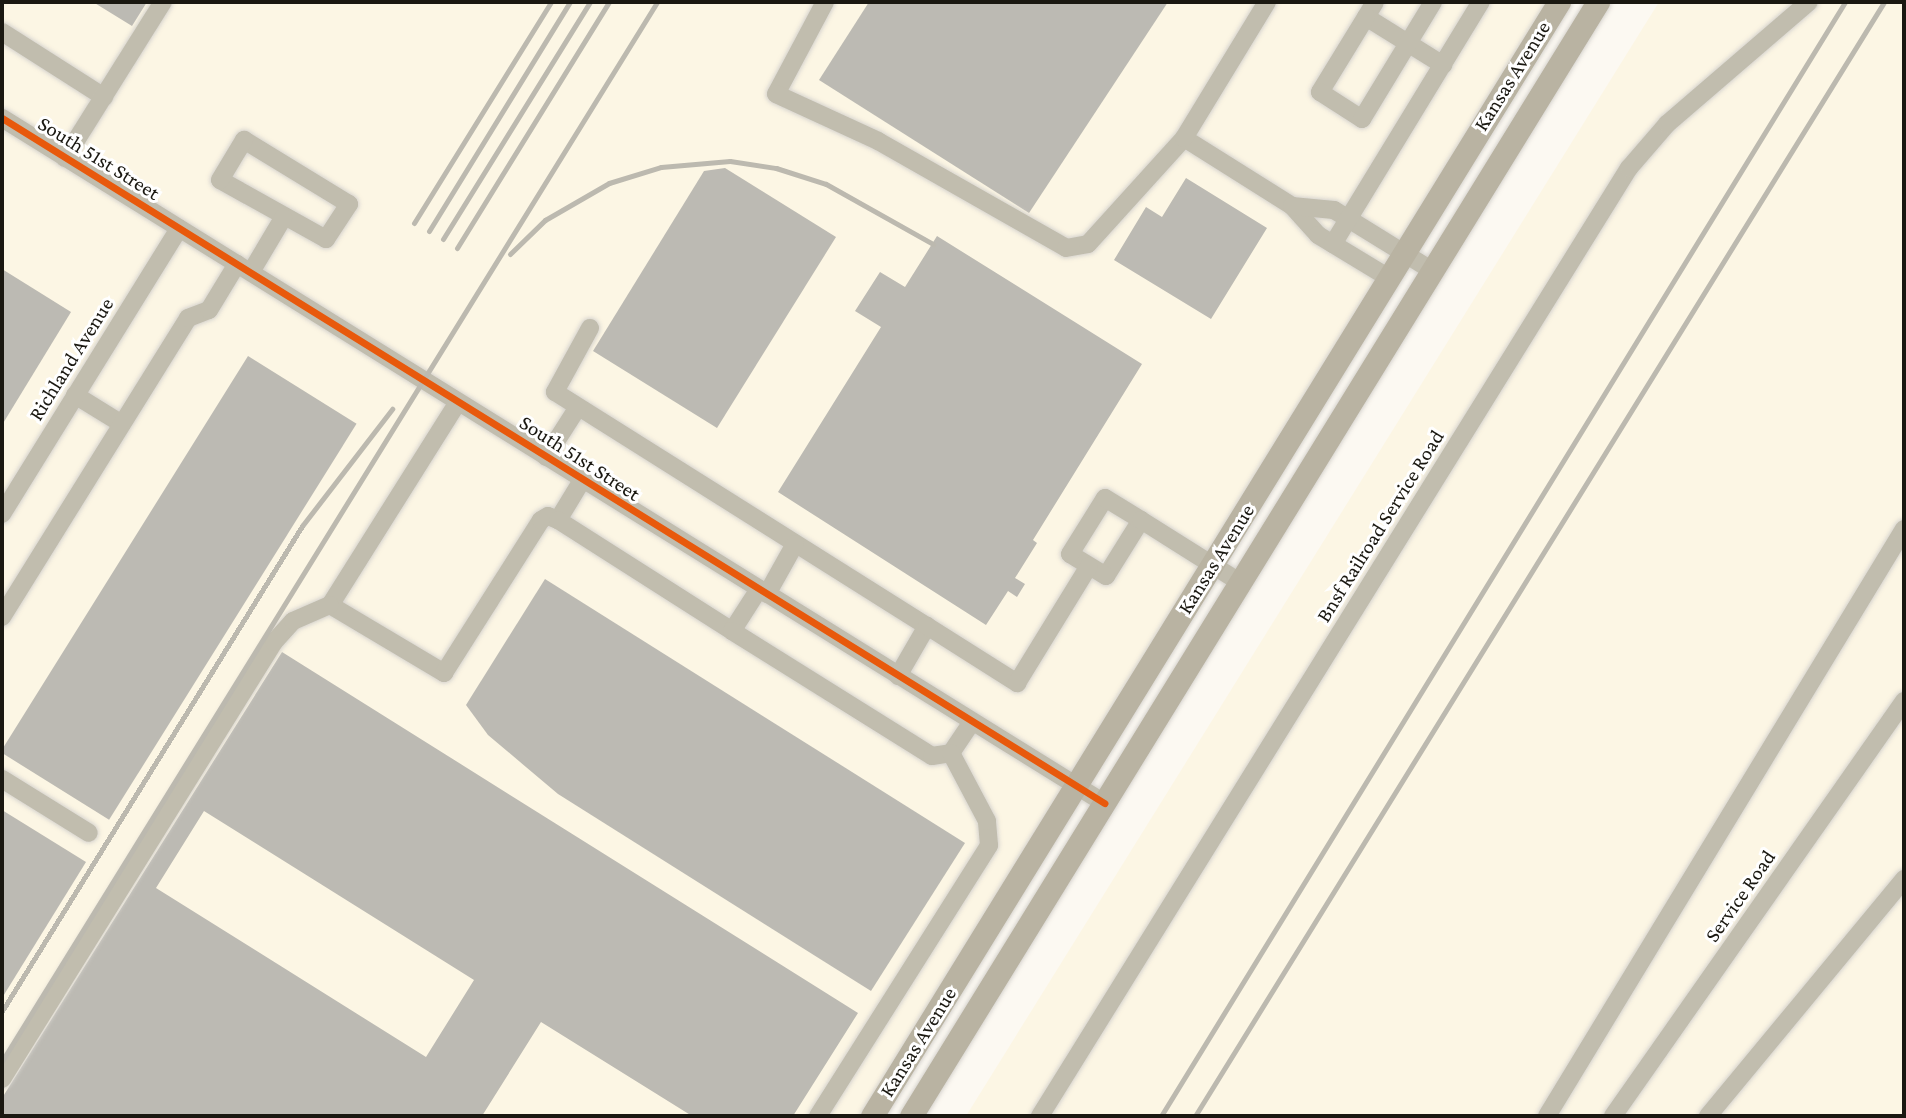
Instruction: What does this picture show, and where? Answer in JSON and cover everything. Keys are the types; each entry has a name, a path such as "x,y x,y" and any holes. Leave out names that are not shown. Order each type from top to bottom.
{"main road":[{"name":"Kansas Avenue","path":"872,1116 1559,2"},
{"name":"Kansas Avenue","path":"911,1116 1598,2"}],"street":[{"path":"65,158 163,2"},
{"path":"825,2 776,94 878,141 1066,248 1088,244 1184,138 1267,2"},
{"path":"1433,2 1408,43 1362,119 1320,92 1371,10 1408,43 1443,65"},
{"path":"1332,244 1481,2"},
{"name":"Bnsf Railroad Service Road","path":"1040,1116 1629,168 1667,124 1809,2"},
{"path":"2,32 104,97"},
{"name":"South 51st Street","path":"2,118 546,457 581,482 1104,803"},
{"path":"1184,138 1292,206 1318,236 1389,278"},
{"path":"244,141 349,204 326,239 283,218 220,180 244,141"},
{"path":"1292,206 1334,210 1431,270"},
{"path":"2,616 188,318 209,310 283,218"},
{"name":"Richland Avenue","path":"2,514 179,228"},
{"path":"590,328 555,392 1017,684 1089,566"},
{"path":"75,395 122,424"},
{"path":"2,1079 274,642 293,621 330,605 458,402"},
{"path":"546,457 578,407"},
{"path":"558,520 581,482"},
{"path":"1141,520 1106,576 1070,554 1105,498 1141,520 1213,565 1241,583"},
{"path":"330,605 444,673 541,520 548,516 932,756 951,753 972,722"},
{"path":"1547,1116 1904,528"},
{"path":"732,631 763,592 795,544"},
{"path":"898,676 927,626"},
{"name":"Service Road","path":"1613,1116 1904,701"},
{"path":"818,1116 989,845 986,821 951,753"},
{"path":"2,779 89,833"},
{"path":"1708,1116 1904,879"}],"shaded area":[{"path":"2,2 1554,2 861,1116 2,1116"},
{"path":"1659,2 1904,2 1904,1116 966,1116"}],"building":[{"path":"93,2 147,2 132,26"},
{"path":"869,2 1168,2 1029,213 819,80"},
{"path":"725,168 836,237 717,428 593,351 704,171"},
{"path":"1186,178 1267,228 1211,319 1114,260 1146,207 1162,217"},
{"path":"937,236 1142,364 1033,540 1037,543 1015,578 1025,584 1017,597 1008,591 986,625 778,492 881,327 855,311 880,272 905,287"},
{"path":"2,269 71,312 2,425"},
{"path":"248,356 357,424 109,820 2,753 2,750"},
{"path":"545,579 965,843 871,991 558,794 488,735 466,705"},
{"path":"282,652 858,1013 793,1116 692,1116 541,1022 482,1116 2,1116 2,1098","holes":["204,811 474,980 426,1057 156,888"]},
{"path":"2,810 86,862 2,998"}],"railway":[{"path":"414,223 551,2"},
{"path":"429,231 570,2"},
{"path":"443,239 590,2"},
{"path":"457,248 609,2"},
{"path":"2,1061 657,2"},
{"path":"1161,1116 1845,2"},
{"path":"1195,1116 1884,2"},
{"path":"510,254 545,220 609,183 661,167 730,161 776,168 826,184 933,244"},
{"path":"2,1011 302,526 392,409"}],"cycle path":[{"path":"2,118 1104,803"}]}
